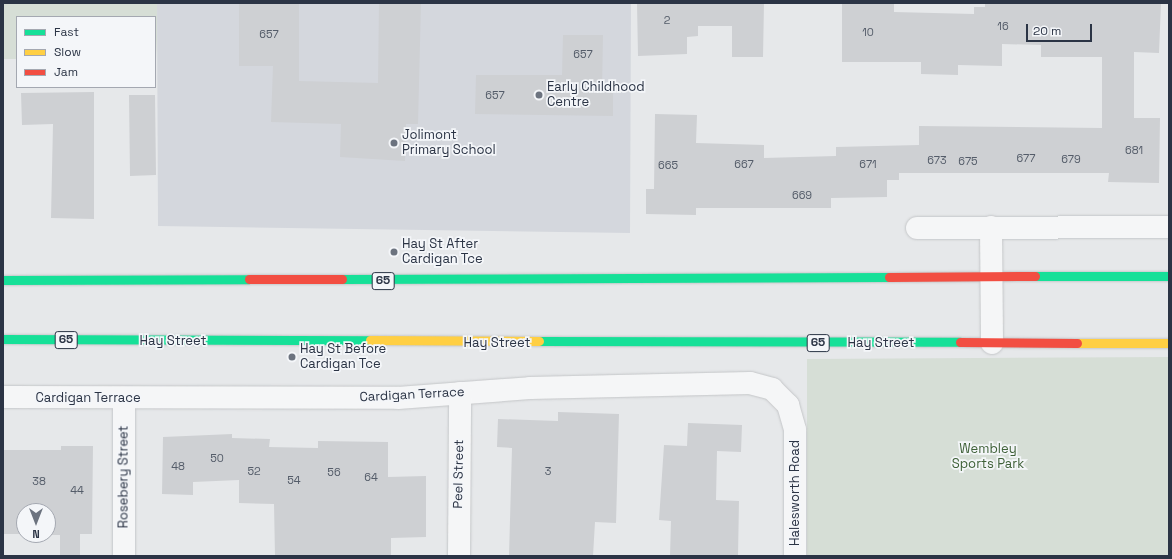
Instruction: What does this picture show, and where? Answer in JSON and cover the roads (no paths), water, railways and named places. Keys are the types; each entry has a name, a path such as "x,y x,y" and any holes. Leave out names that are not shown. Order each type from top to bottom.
{"main road":[{"name":"65","path":"3,280 991,278 1169,276"},
{"path":"3,291 38,280"},
{"name":"Hay Street","path":"3,339 1169,343"}],"street":[{"path":"991,227 992,343"},
{"path":"917,228 1169,227"},
{"name":"Cardigan Terrace","path":"3,397 364,398 460,393 750,383 772,389 788,405 795,430"},
{"name":"Peel Street","path":"458,556 460,393"},
{"name":"Rosebery Street","path":"124,398 124,556"},
{"name":"Halesworth Road","path":"794,556 795,430"}],"place":[{"name":"Early Childhood Centre","path":"539,95"},
{"name":"Jolimont Primary School","path":"394,143"},
{"name":"Hay St After Cardigan Tce","path":"394,252"},
{"name":"Hay St Before Cardigan Tce","path":"292,357"}],"park label":[{"name":"Wembley Sports Park","path":"988,458"}]}
